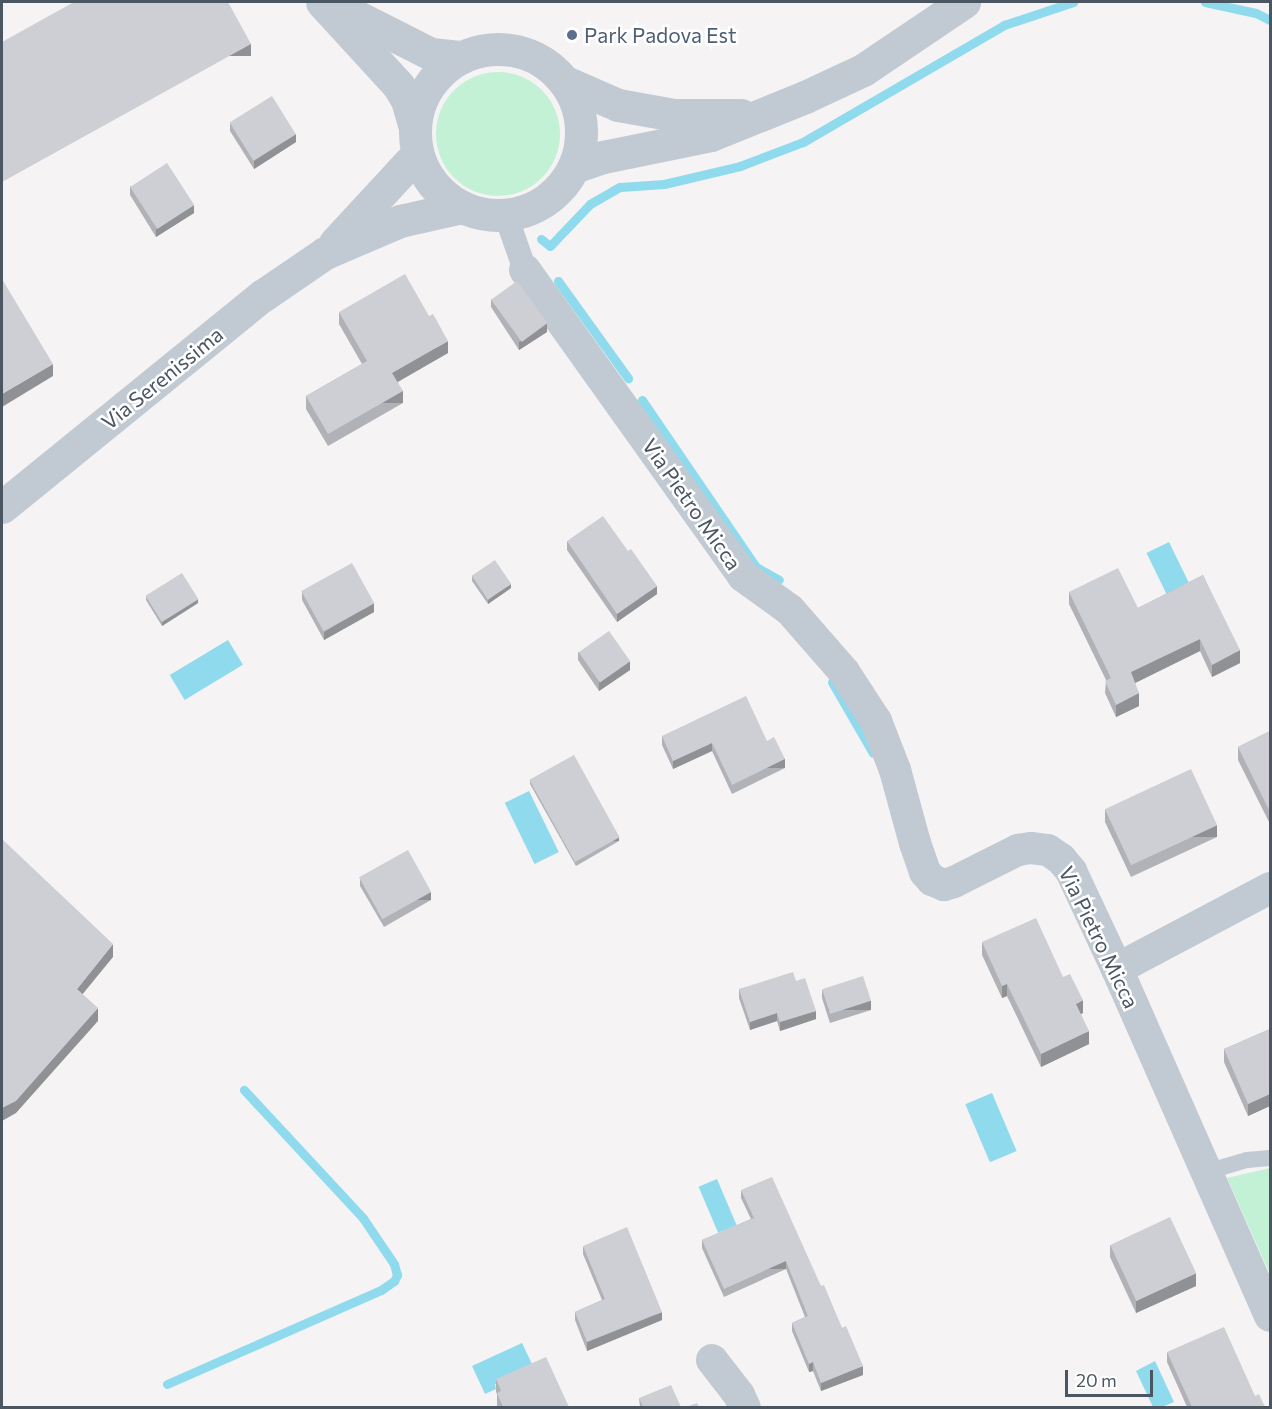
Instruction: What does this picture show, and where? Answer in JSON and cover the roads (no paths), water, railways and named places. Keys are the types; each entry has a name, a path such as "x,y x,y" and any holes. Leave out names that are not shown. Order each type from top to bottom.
{"street":[{"path":"322,2 398,85 407,100 416,139"},
{"path":"327,2 431,54 462,57"},
{"name":"Via Serenissima","path":"574,167 603,157 711,135 796,101 863,70 964,2"},
{"name":"Via Serenissima","path":"565,82 576,102 581,123 581,146 574,167 558,191 534,208 506,216 462,207 442,194 427,176 416,139 422,96 439,73 462,57 489,49 518,51 544,63 565,82 618,105 674,115 758,115"},
{"name":"Via Serenissima","path":"325,253 416,139"},
{"name":"Via Serenissima","path":"2,507 262,296 325,253 400,221 462,207"},
{"name":"Via Pietro Micca","path":"506,216 525,270 743,576 790,610 844,672 876,721 896,770 915,843 926,872 932,880 944,885 954,882 1018,850 1031,848 1048,850 1061,859 1071,872 1117,969 1270,1316"},
{"path":"1117,969 1270,888"},
{"path":"712,1360 740,1395 745,1407"}],"lane":[{"path":"1206,1172 1247,1160 1270,1158"}],"water":[{"path":"1169,542 1193,591 1171,602 1147,553"},
{"path":"228,640 243,665 185,700 170,675"},
{"path":"529,791 559,852 535,864 505,803"},
{"path":"992,1093 1017,1151 990,1162 965,1104"},
{"path":"717,1179 737,1225 718,1233 699,1187"},
{"path":"522,1343 533,1366 495,1384 496,1389 485,1394 472,1366"},
{"path":"1155,1361 1174,1402 1162,1407 1153,1407 1136,1371"}],"waterway":[{"path":"541,239 550,246 590,204 620,187 664,184 740,166 803,142 1004,25 1073,2"},
{"path":"1205,2 1256,13 1270,20"},
{"path":"558,281 628,378"},
{"path":"642,400 756,567 779,580"},
{"path":"832,682 873,753"},
{"path":"167,1384 381,1290 394,1281 397,1275 394,1264 363,1218 244,1090"}],"place":[{"name":"Park Padova Est","path":"572,35"}]}
